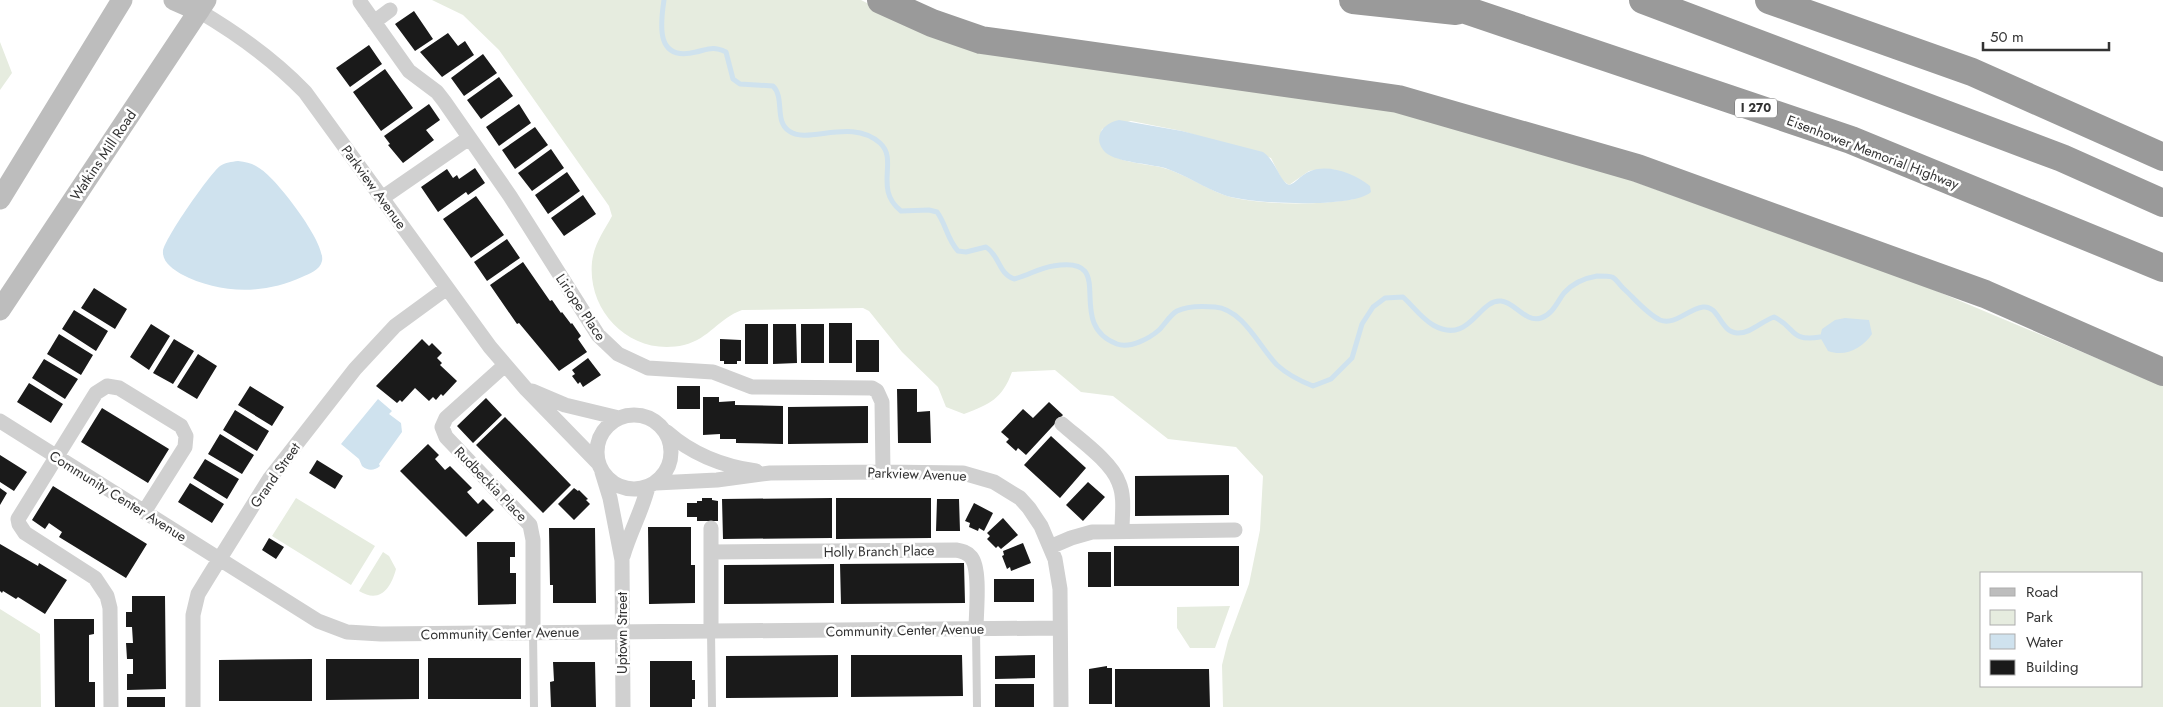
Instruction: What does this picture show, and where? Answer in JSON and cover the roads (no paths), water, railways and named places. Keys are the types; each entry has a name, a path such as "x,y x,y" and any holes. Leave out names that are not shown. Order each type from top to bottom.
{"highway":[{"path":"881,0 932,23 981,40 1398,99 1637,168 1985,294 2163,372"},
{"path":"1353,0 1477,14"},
{"name":"Eisenhower Memorial Highway","path":"1436,0 1851,140 2163,268"},
{"path":"1643,0 2062,158 2163,203"},
{"path":"1769,0 1972,72 2163,157"}],"main road":[{"path":"0,199 122,0"},
{"path":"174,0 202,5"},
{"name":"Watkins Mill Road","path":"0,310 202,5"}],"street":[{"name":"Liriope Place","path":"360,2 409,71 437,92 510,196 593,329 612,350 627,360 648,368 713,372 752,387 872,388 877,391 882,402 883,472"},
{"name":"Parkview Avenue","path":"202,5 284,70 305,92 505,365 600,467"},
{"path":"374,22 390,10"},
{"path":"382,198 469,138"},
{"name":"Grand Street","path":"193,707 194,604 219,559 284,458 368,353 396,326 447,288"},
{"name":"Rudbeckia Place","path":"505,365 446,418 442,427 446,437 530,525 533,540 533,633"},
{"path":"111,707 110,608 103,587 87,572 25,533 19,524 20,514 96,393 107,386 119,388 185,430 186,442 144,512"},
{"name":"Parkview Avenue","path":"526,389 565,405 619,418"},
{"path":"629,415 644,416 658,423 664,430 669,438 671,459 668,468 652,485 637,490 622,488 608,480 600,467 598,441 610,424 619,418 629,415"},
{"name":"Community Center Avenue","path":"0,421 318,621 347,632 381,634 1060,628"},
{"path":"1062,424 1107,465 1117,477 1121,490 1122,530"},
{"name":"Parkview Avenue","path":"664,430 682,445 706,458 745,469 770,473"},
{"name":"Uptown Street","path":"600,467 610,498 622,560 623,707"},
{"name":"Parkview Avenue","path":"652,485 770,473 883,472 963,473 994,482 1020,498 1029,508 1041,526 1055,559 1060,589 1060,707"},
{"name":"Uptown Street","path":"622,560 628,540 652,485"},
{"path":"711,528 711,632"},
{"path":"1050,547 1081,534 1122,530 1235,530"},
{"name":"Holly Branch Place","path":"711,552 964,551 970,556 976,570 976,629"}],"lane":[{"path":"976,629 977,707"},
{"path":"711,632 712,707"},
{"path":"533,633 534,707"}],"water":[{"path":"1119,120 1182,131 1263,152 1283,180 1289,185 1315,169 1332,169 1348,173 1364,181 1370,186 1371,192 1344,201 1323,203 1255,201 1224,195 1165,168 1118,159 1106,153 1099,142 1099,137 1108,124"},
{"path":"238,161 251,164 262,170 279,186 300,213 317,241 321,252 321,264 314,271 287,283 272,287 241,290 196,281 181,274 166,262 163,251 166,244 198,193 220,166"},
{"path":"1845,318 1869,320 1872,334 1863,344 1853,350 1841,353 1828,351 1820,337 1822,329 1835,320"},
{"path":"378,399 392,411 389,414 401,423 402,432 379,464 380,466 369,470 364,468 359,459 341,444"}],"waterway":[{"path":"664,0 662,31 667,47 674,52 683,54 711,49 726,52 733,79 740,84 773,86 777,91 782,121 784,127 789,131 807,135 843,131 856,132 869,136 880,143 885,150 887,158 887,184 893,202 901,211 929,210 937,212 943,221 951,242 958,251 966,252 986,247 994,255 1005,273 1014,279 1053,266 1073,265 1084,270 1089,280 1093,321 1101,334 1117,344 1134,344 1145,339 1159,330 1172,315 1181,309 1206,306 1225,309 1250,330 1281,369 1313,386 1331,379 1352,358 1362,324 1373,307 1385,298 1403,297 1433,325 1446,330 1456,330 1465,326 1493,302 1506,302 1530,318 1541,318 1552,311 1564,293 1571,287 1583,280 1597,276 1612,277 1645,310 1660,320 1671,321 1703,307 1713,310 1731,332 1742,333 1774,317 1798,336 1820,337"}]}
